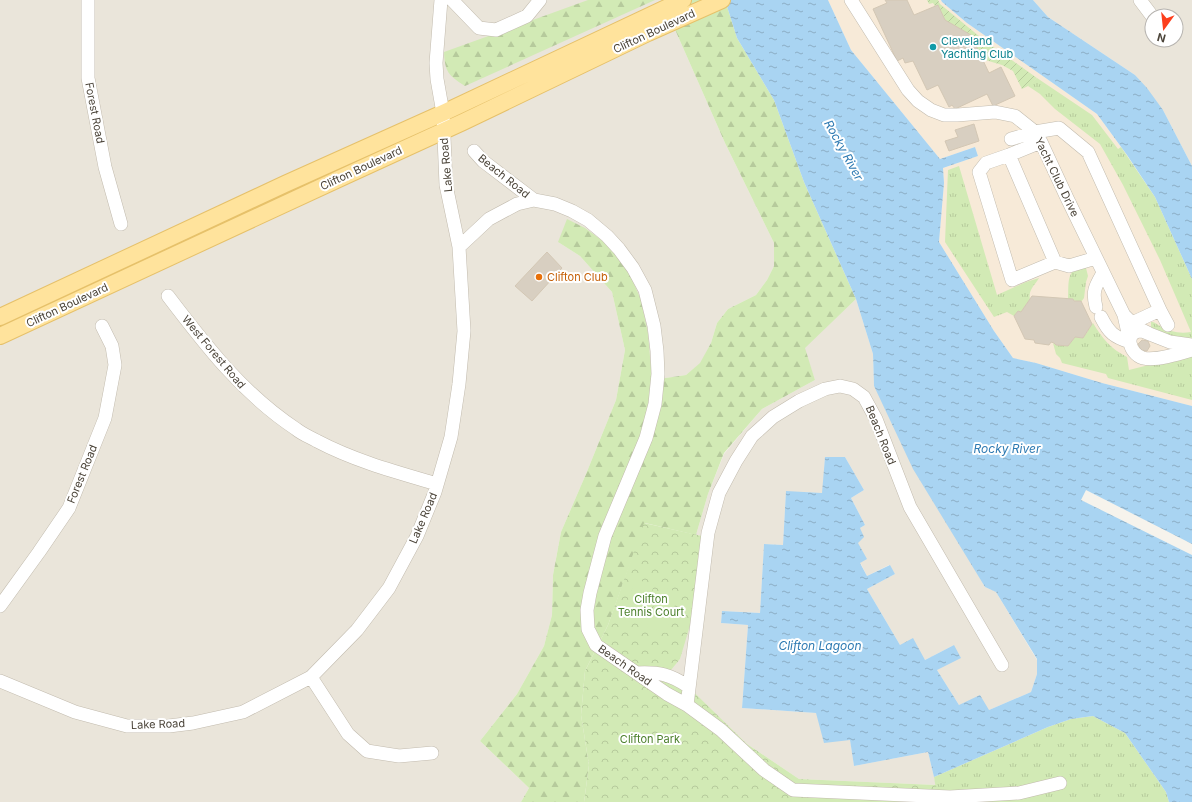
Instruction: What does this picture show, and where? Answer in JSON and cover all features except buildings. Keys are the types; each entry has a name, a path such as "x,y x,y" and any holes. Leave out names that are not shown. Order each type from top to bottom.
{"main road":[{"name":"Clifton Boulevard","path":"0,336 443,131 645,26 683,0"},
{"name":"Clifton Boulevard","path":"0,317 285,184 443,113 645,26 722,0"}],"street":[{"name":"Forest Road","path":"88,0 88,78 105,167 121,224"},
{"name":"Lake Road","path":"0,681 75,712 127,726 169,726 193,723 243,712 311,677 357,630 389,588 417,536 437,484 451,438 459,386 464,331 459,247 446,185 443,113 437,79 436,63 441,0"},
{"path":"452,0 479,28 496,30 527,16 540,0"},
{"name":"Yacht Club Drive","path":"851,0 908,90 930,110 944,115 995,112 1015,116 1038,137 1103,273 1128,319 1126,329 1132,349 1137,355 1143,358 1150,358 1179,354 1192,350"},
{"path":"1096,258 1069,266 1055,262 1012,280 979,172 986,163 1009,155 1038,137 1059,128 1088,152 1168,325"},
{"path":"1011,140 1038,137"},
{"name":"Beach Road","path":"474,151 483,161 534,200"},
{"path":"1009,155 1055,262"},
{"name":"Beach Road","path":"459,247 489,219 517,204 534,200 555,204 588,220 607,236 633,268 645,290 654,326 657,351 658,374 654,404 646,438 605,536 590,593 587,610 588,629 596,645 667,694 687,704 721,730 764,770 793,790 950,797 1019,793 1060,783"},
{"path":"1103,273 1094,288 1093,297 1099,312 1111,333 1118,338 1130,342 1133,334 1138,331 1148,333"},
{"name":"West Forest Road","path":"168,296 209,350 247,391 296,430 329,447 373,465 437,484"},
{"path":"1160,310 1128,319 1136,327 1170,342 1192,345"},
{"name":"Forest Road","path":"0,606 69,508 105,418 115,365 112,346 102,326"},
{"name":"Beach Road","path":"687,704 708,533 719,493 736,460 752,436 773,417 799,401 825,388 840,386 853,389 864,397 876,419 910,507 1002,665"},
{"path":"636,673 655,672 677,678 689,686"},
{"path":"311,677 348,734 367,751 399,756 432,753"}],"shaded area":[{"path":"0,0 662,0 725,143 774,243 774,266 767,280 756,295 728,309 717,323 711,343 701,363 686,375 652,380 629,272 558,242 580,256 612,292 625,350 616,400 561,532 553,575 552,615 544,646 517,694 480,741 529,788 521,802 0,802"},
{"path":"828,0 941,0 967,23 1097,114 1127,155 1192,279 1192,406 1013,358 994,331 939,242 944,183 943,168 978,156 975,147 940,159 851,50"},
{"path":"1033,0 1192,0 1192,166 1163,110 1135,75 1048,17"},
{"path":"856,299 873,354 874,386 985,587 996,592 1037,660 1037,674 1031,692 989,710 959,705 937,670 954,645 925,660 900,645 867,589 895,574 889,565 867,576 860,562 858,542 860,528 865,525 851,498 864,490 845,457 825,457 823,493 786,492 783,545 764,544 760,613 722,611 721,623 748,625 742,708 816,713 850,739 854,766 928,752 936,785 799,779 747,744 670,670 680,659 702,536 696,535 708,494 724,454 762,409 815,380 804,348"}],"green space":[{"path":"588,0 655,0 465,86 448,72 445,64 444,52"},
{"path":"662,0 725,0 737,38 774,100 804,182 856,299 805,348 815,380 762,409 724,453 708,494 696,535 645,523 608,625 585,671 581,715 589,765 584,802 521,802 529,788 480,741 517,694 544,646 552,615 553,575 561,532 616,400 625,350 612,292 580,256 558,242 567,219 585,228 611,247 629,272 641,300 648,333 652,380 686,375 700,363 711,343 717,323 728,309 756,295 767,280 774,266 774,243 725,143"},
{"path":"927,0 938,0 940,4 985,41 1037,78 1030,85 1022,89 1013,71 1002,65 982,59 971,35 945,20 938,5 935,6 933,3 929,4"},
{"path":"1037,78 1092,115 1118,149 1121,147 1155,197 1192,279 1192,341 1180,341 1151,329 1151,322 1179,333 1191,332 1160,260 1123,185 1100,144 1055,109 1040,94 1028,86"},
{"path":"959,166 997,295 1039,278 1031,290 1030,299 1021,312 1018,311 1014,316 1007,312 994,317 945,242 948,170"},
{"path":"1080,268 1086,268 1088,276 1084,298 1081,302 1068,299 1069,278 1073,271"},
{"path":"1093,323 1107,343 1127,357 1129,370 1192,354 1192,400 1108,378 1106,374 1062,363 1056,354 1053,343 1056,345 1068,346 1075,337 1083,338"},
{"name":"Clifton Park","path":"644,523 702,536 691,622 680,659 671,670 747,744 799,779 936,785 938,802 584,802 589,765 581,715 585,671 608,625"},
{"path":"635,579 654,585 641,625 622,619"},
{"path":"660,587 679,592 666,633 647,627"},
{"path":"1093,716 1125,733 1166,792 1169,802 938,802 934,777 1048,727 1071,719"}],"water":[{"name":"Rocky River","path":"725,0 828,0 851,50 940,159 975,147 978,156 943,168 944,183 939,242 994,331 1013,358 1192,406 1192,544 1086,490 1081,500 1192,555 1192,802 1169,802 1166,792 1125,733 1093,716 1071,719 1048,727 934,777 928,752 854,766 850,740 824,743 816,713 742,708 748,625 721,623 722,611 760,613 764,544 783,545 786,491 822,493 825,457 845,457 864,490 851,498 865,525 860,528 864,537 858,543 867,559 860,563 867,576 890,565 895,574 867,589 900,645 913,638 925,660 954,645 961,658 937,670 959,705 980,695 989,710 1031,692 1037,674 1037,659 996,592 985,587 913,469 874,386 873,354 856,299 804,182 774,100 737,38"},
{"path":"941,0 1033,0 1048,17 1135,75 1147,88 1163,110 1192,166 1192,279 1155,197 1097,114 967,23"}],"place":[{"name":"Cleveland Yachting Club","path":"933,47"},
{"name":"Clifton Club","path":"539,277"}],"park label":[{"name":"Clifton Tennis Court","path":"651,605"}],"water label":[{"name":"Clifton Lagoon","path":"820,645"}]}
